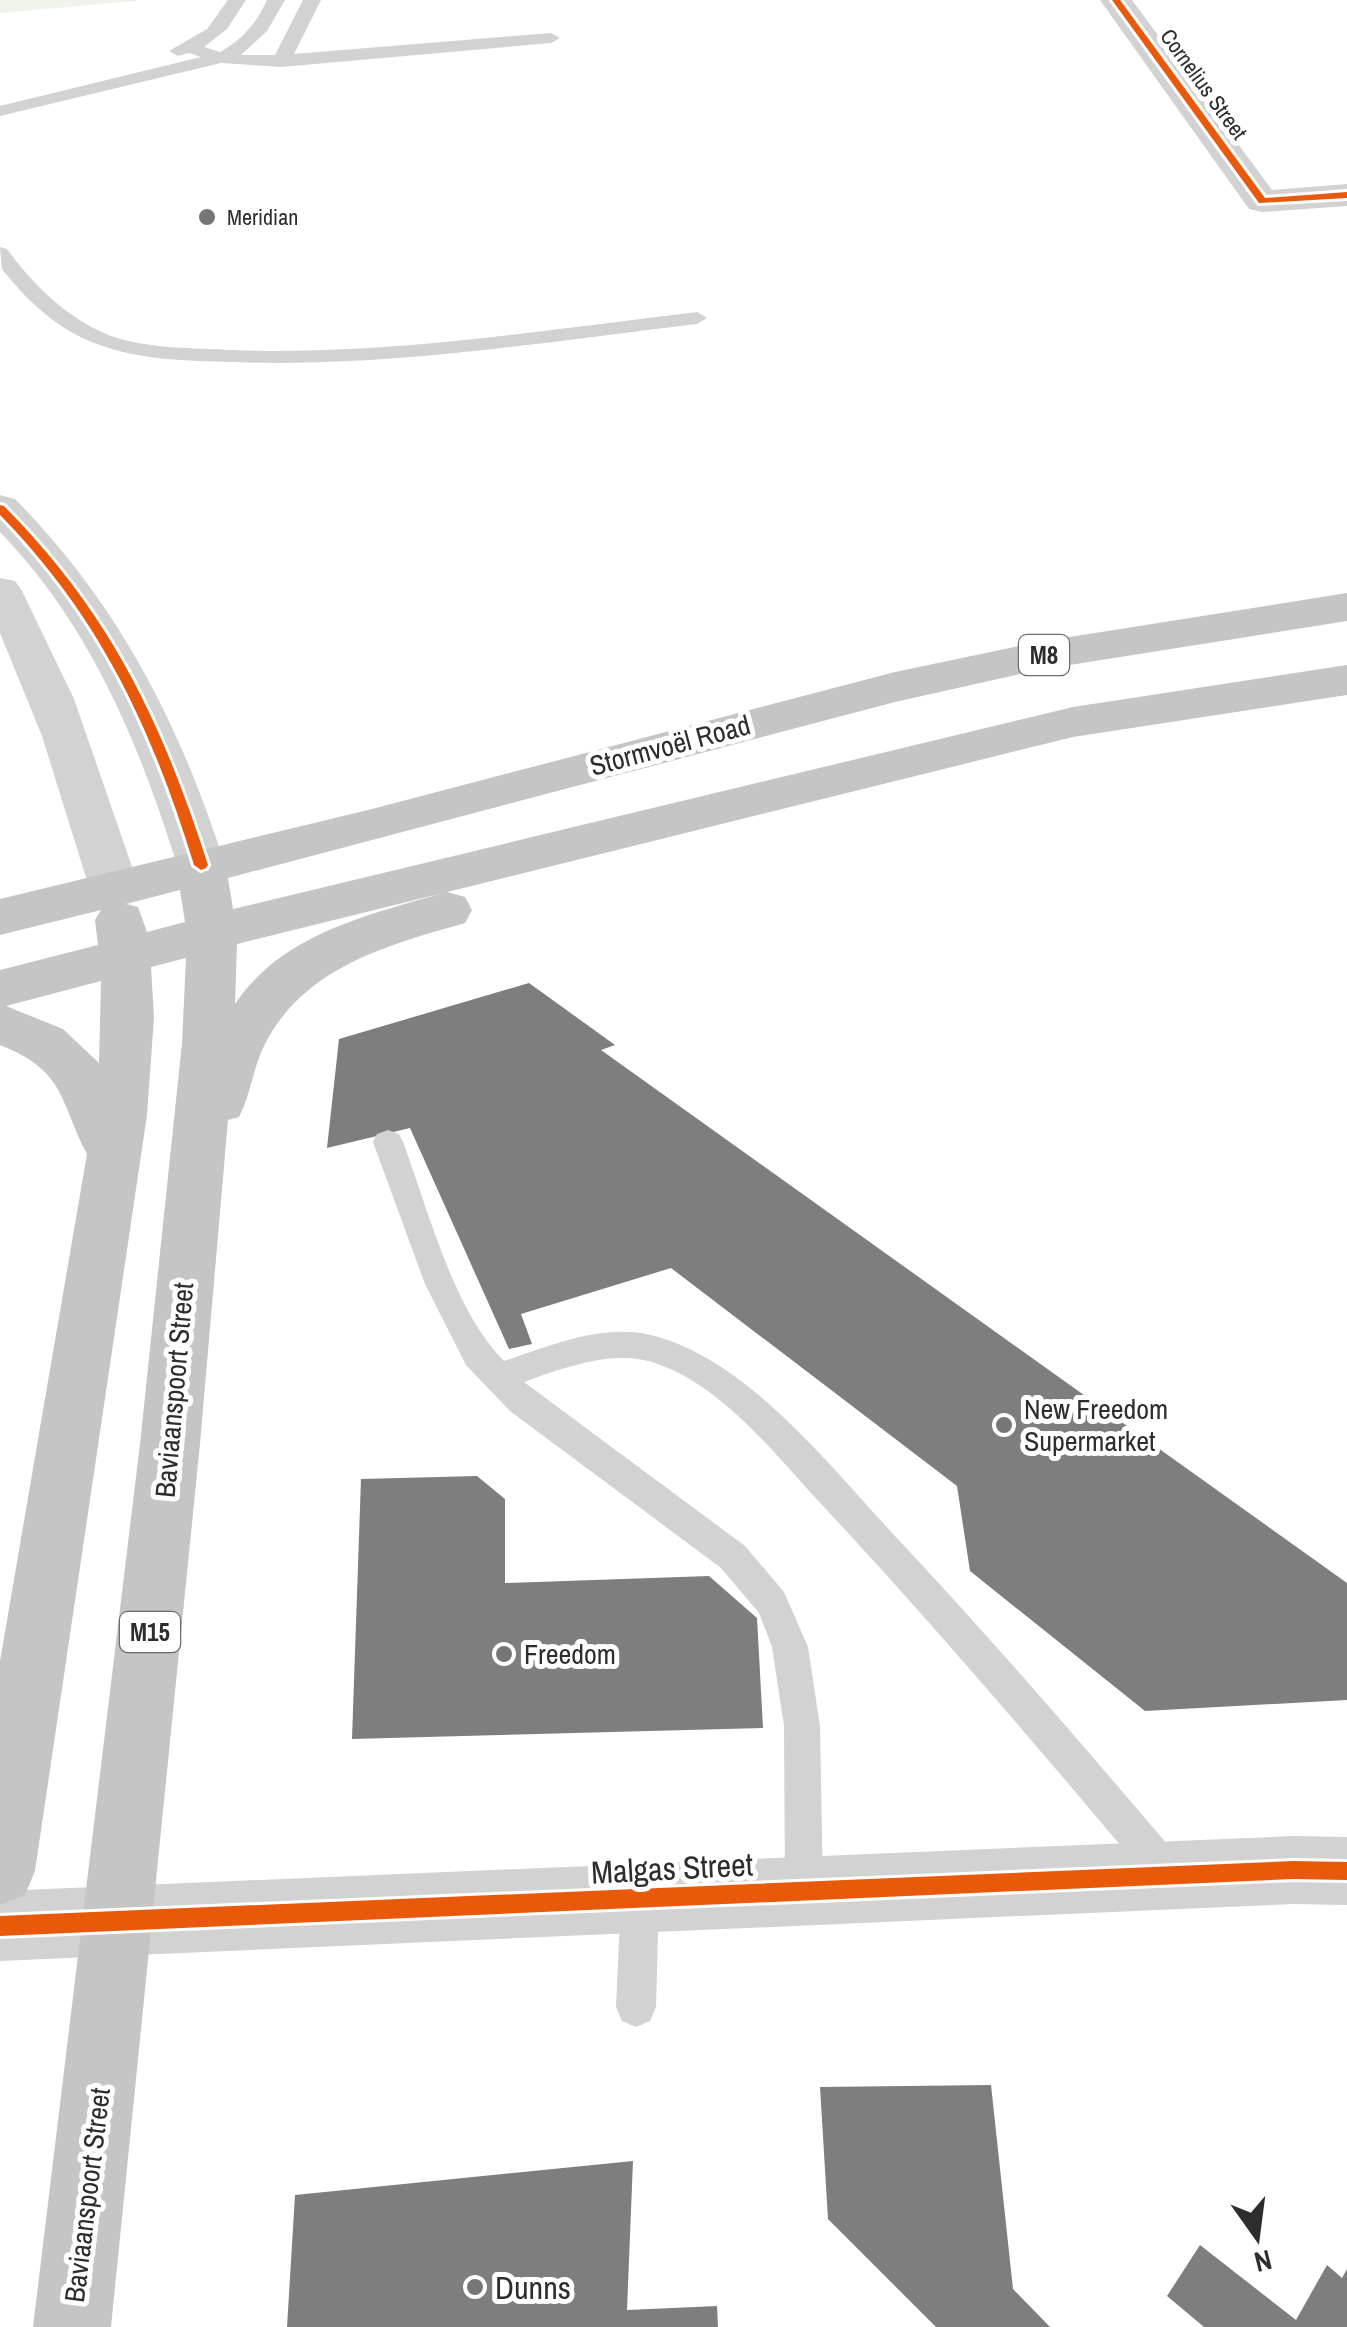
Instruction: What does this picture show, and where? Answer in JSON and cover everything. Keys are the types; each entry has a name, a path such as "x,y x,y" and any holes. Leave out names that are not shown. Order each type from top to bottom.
{"main road":[{"name":"Stormvoël Road","path":"0,917 372,826 895,687 1038,656 1347,607"},
{"path":"0,989 375,891 780,796 1072,722 1347,680"},
{"path":"193,1191 238,1044 267,998 299,966 362,935 674,842 780,796"},
{"name":"Baviaanspoort Street","path":"72,2327 118,1922 208,1043 212,935 200,865"},
{"path":"0,1871 125,1055 126,956 114,887"},
{"path":"0,1024 32,1034 60,1051 80,1073 96,1102 112,1154"}],"street":[{"name":"Cornelius Street","path":"1116,0 1256,194 1268,204 1347,195"},
{"name":"Baviaanspoort Street","path":"0,508 61,572 102,636 136,697 179,790 200,865"},
{"path":"0,591 39,664 84,785 114,887"},
{"name":"Malgas Street","path":"0,1926 804,1889 1347,1871"}],"lane":[{"path":"0,95 190,48 232,14 237,0"},
{"path":"0,112 221,58 258,35 276,0"},
{"path":"282,62 312,0"},
{"path":"190,48 221,58 282,62 552,38"},
{"path":"0,253 32,294 91,335 120,345 163,352 233,357 370,355 697,318"},
{"path":"388,1142 441,1284 477,1355 496,1378 733,1557 772,1603 790,1648 802,1726 804,1889"},
{"path":"496,1378 596,1348 664,1351 694,1367 755,1413 874,1536 996,1671 1168,1875"},
{"path":"636,2006 640,1896"}],"shaded area":[{"path":"0,0 136,0 136,1 0,13"}],"building":[{"path":"529,983 615,1045 601,1050 1347,1583 1347,1700 1145,1711 970,1571 957,1486 671,1268 521,1314 532,1344 509,1349 410,1128 327,1148 339,1039"},
{"path":"477,1476 505,1499 505,1583 709,1576 757,1618 763,1728 352,1739 361,1479"},
{"path":"991,2085 1013,2289 1050,2327 936,2327 828,2219 820,2087"},
{"path":"633,2161 627,2310 717,2306 718,2327 287,2327 295,2195"},
{"path":"1200,2245 1296,2320 1327,2265 1342,2278 1347,2269 1347,2327 1204,2327 1167,2296"}],"cycle path":[{"path":"1116,0 1262,201 1347,195"},
{"path":"0,508 69,585 124,672 168,767 201,865"},
{"path":"0,1926 1293,1870 1347,1871"}],"place":[{"name":"Meridian","path":"207,217"},
{"name":"New Freedom Supermarket","path":"1004,1425"},
{"name":"Freedom","path":"504,1654"},
{"name":"Dunns","path":"475,2287"}]}
